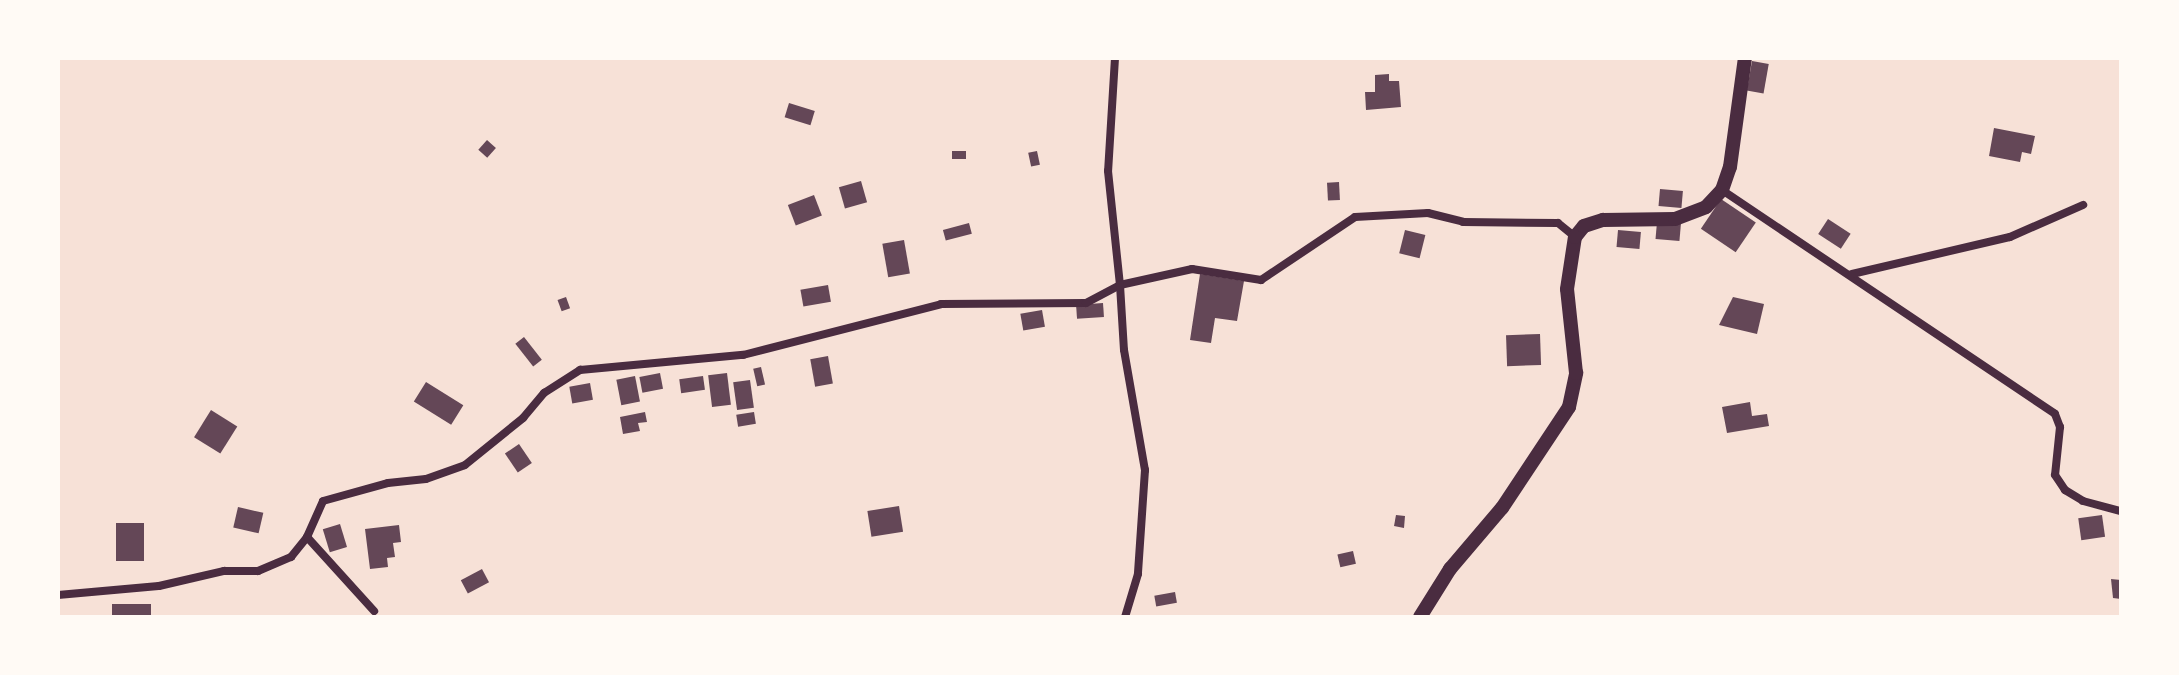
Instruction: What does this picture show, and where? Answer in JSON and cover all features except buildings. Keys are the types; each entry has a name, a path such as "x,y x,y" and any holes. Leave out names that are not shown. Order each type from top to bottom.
{"main road":[{"path":"1420,617 1450,569 1521,481 1569,407 1576,373 1567,289 1575,237 1584,226 1622,217 1693,216 1722,190 1745,58"}],"street":[{"path":"1115,58 1108,171 1124,350 1145,470 1138,574 1125,617"},
{"path":"1722,190 1852,274 2055,414 2060,427 2055,475 2065,490 2083,501 2121,511"},
{"path":"1852,274 2010,237 2083,205"},
{"path":"58,595 159,586 224,571 258,571 291,557 307,537 323,501 388,483 426,479 465,465 523,418 544,393 580,370 743,355 941,304 1086,303 1120,285 1192,269 1261,280 1355,217 1428,213 1463,222 1558,223 1575,237"},
{"path":"307,537 374,611"}]}
